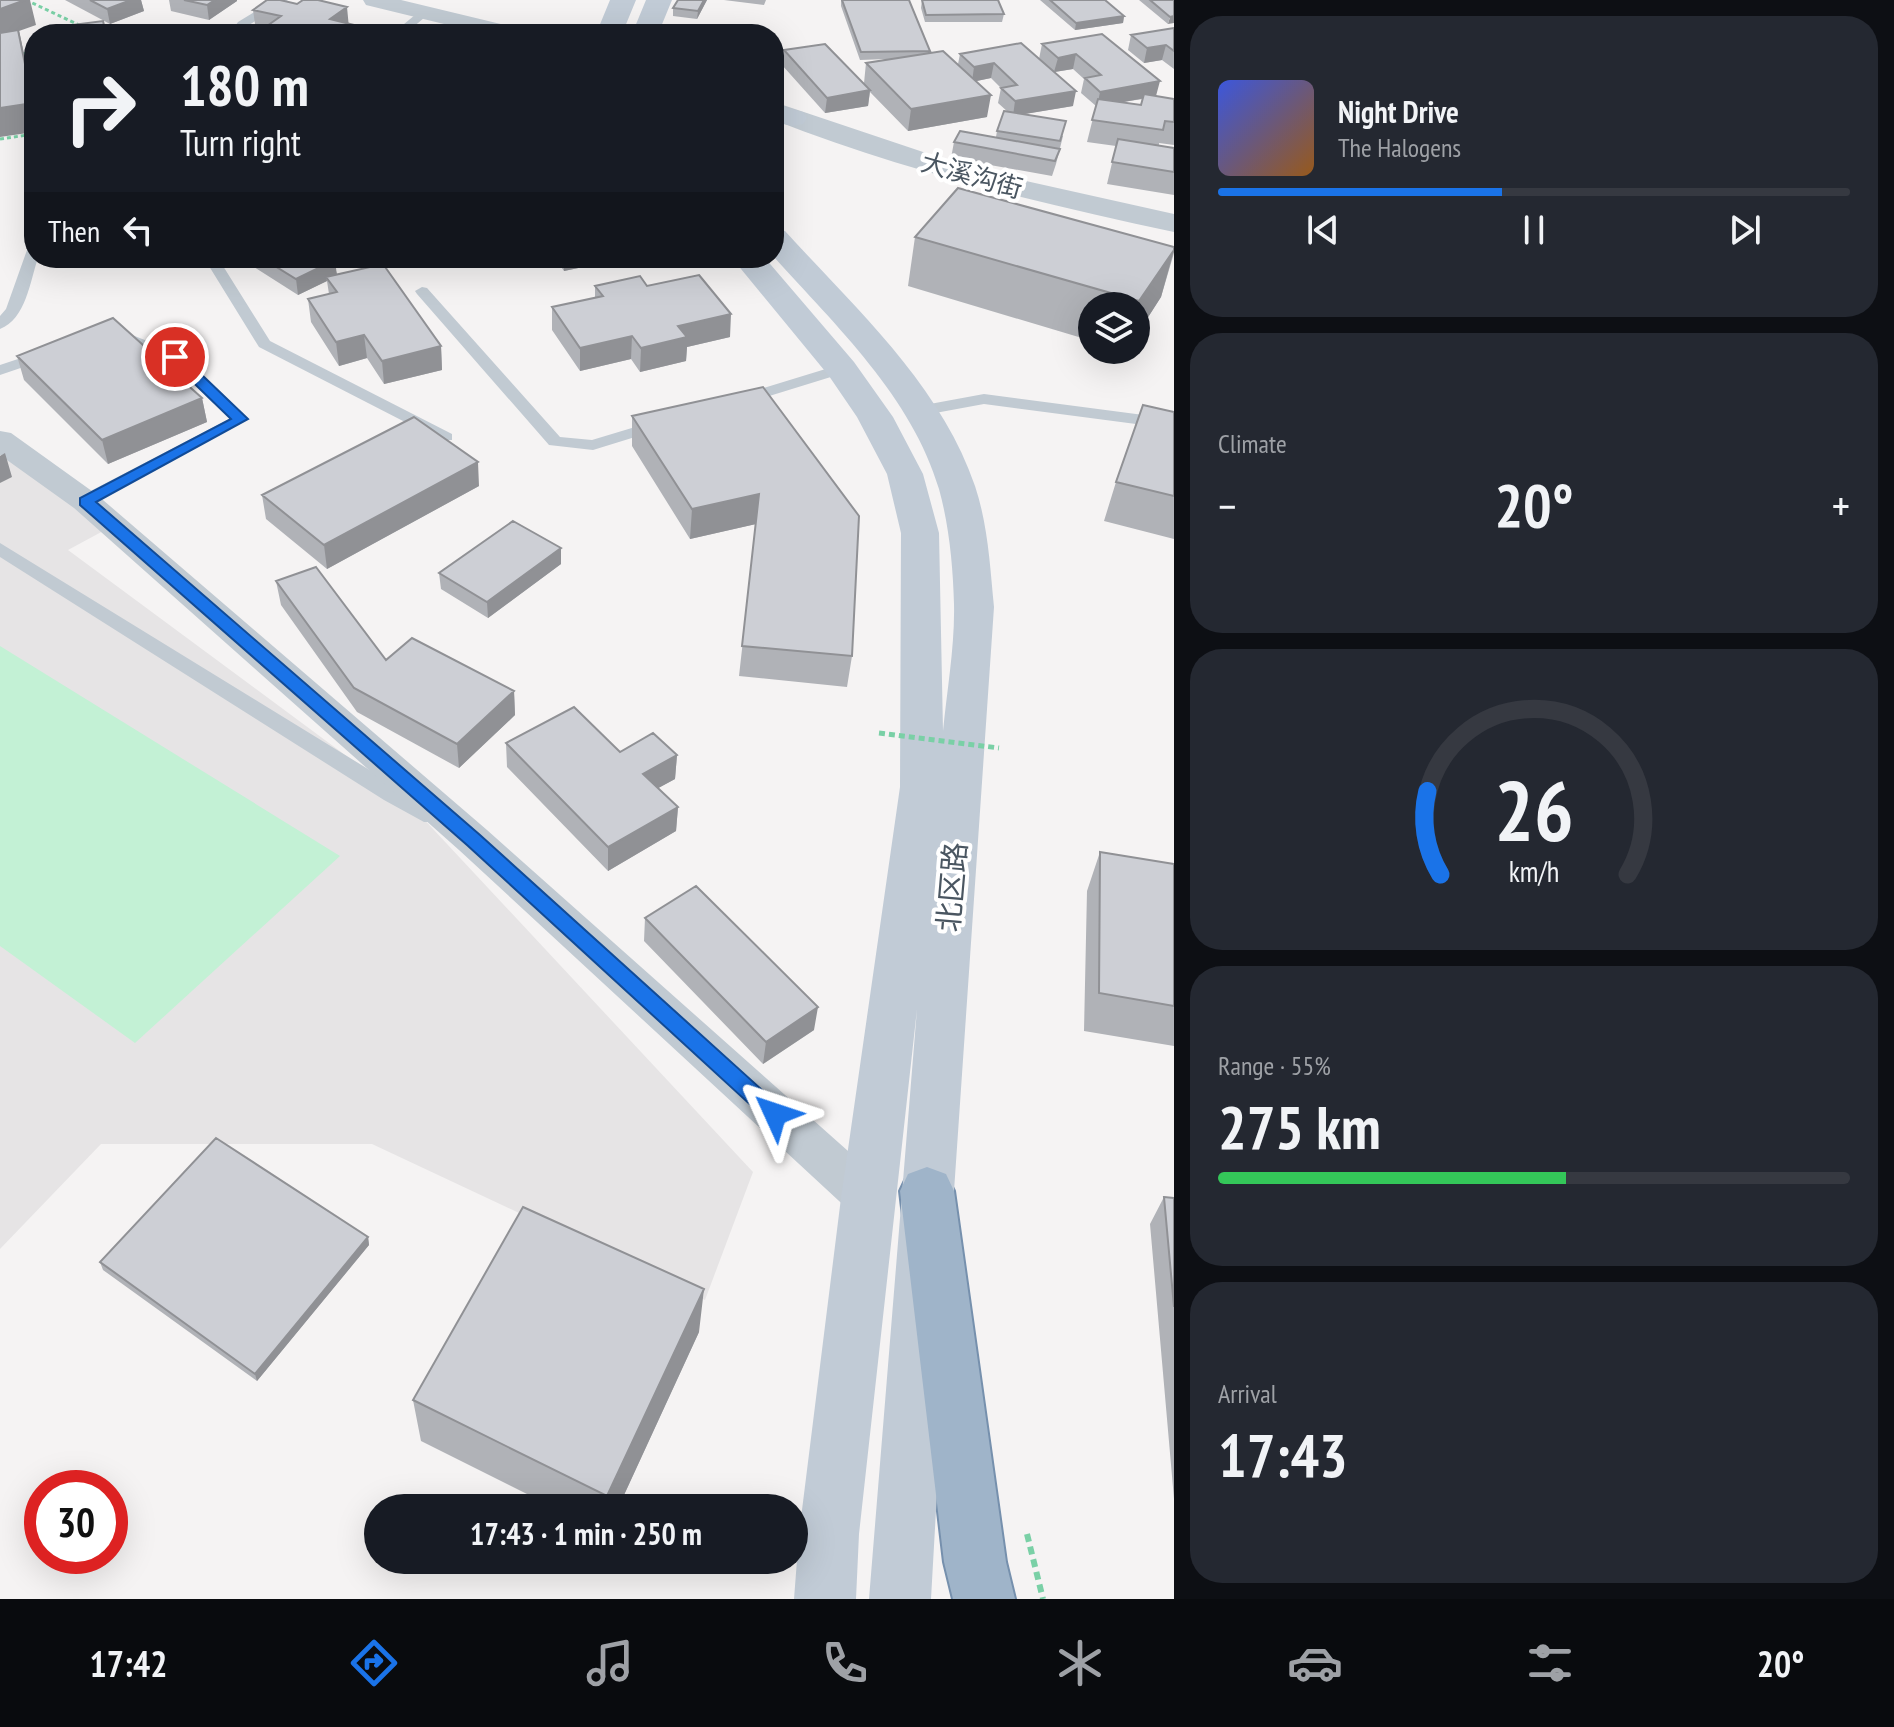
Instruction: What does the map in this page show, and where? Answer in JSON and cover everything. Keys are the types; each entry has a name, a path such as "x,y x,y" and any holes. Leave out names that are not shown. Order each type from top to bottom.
{"highway":[{"path":"927,1191 975,1562 984,1599"}],"main road":[{"path":"613,24 623,0"},
{"path":"650,24 659,0"},
{"name":"北区路","path":"784,249 880,359 919,411 952,473 967,535 974,607 927,1191 900,1599"},
{"name":"北区路","path":"756,268 842,369 875,417 905,474 920,533 922,787 868,1198 831,1519 825,1599"}],"street":[{"path":"374,0 473,24"},
{"name":"大溪沟街","path":"784,121 1021,191 1174,223"},
{"name":"大溪沟街","path":"784,121 948,191 1174,243"},
{"path":"0,440 85,501 473,840 868,1198"}],"lane":[{"path":"244,24 282,0"},
{"path":"410,24 425,12"},
{"path":"0,324 13,311 28,268"},
{"path":"217,268 264,344 446,437"},
{"path":"422,291 555,442 593,445 666,422"},
{"path":"85,501 241,419 175,357 113,332 99,337"},
{"path":"0,370 56,351"},
{"path":"725,405 842,369"},
{"path":"919,411 984,399 1174,424"},
{"path":"0,549 391,795 473,840"}],"path":[{"path":"26,0 76,24"},
{"path":"20,54 24,53"},
{"path":"0,139 24,135"},
{"path":"879,733 999,748"},
{"path":"1025,1529 1043,1599"}],"shaded area":[{"path":"0,449 105,530 68,550 406,800 753,1172 705,1300 372,1144 101,1144 0,1249"}],"green space":[{"path":"0,646 340,856 135,1043 0,946"}],"building":[{"path":"0,0 25,0 0,9"},
{"path":"90,0 131,0 107,9"},
{"path":"184,0 215,0 207,5"},
{"path":"267,0 297,4 303,0 318,0 347,7 330,19 350,24 270,24 281,16 253,10"},
{"path":"678,0 704,0 698,11 673,8"},
{"path":"842,0 909,0 930,51 861,52"},
{"path":"922,0 998,0 1004,14 926,15"},
{"path":"1050,0 1105,0 1124,16 1076,23"},
{"path":"1150,0 1174,0 1174,16 1170,17"},
{"path":"1174,28 1174,51 1166,45 1147,48 1131,35"},
{"path":"18,30 24,59 24,104 0,108 0,33"},
{"path":"1102,34 1160,81 1100,92 1085,78 1101,75 1076,54 1058,58 1042,44"},
{"path":"1021,43 1076,91 1015,101 1001,88 1017,85 994,63 974,67 960,54"},
{"path":"825,44 870,90 827,98 784,50"},
{"path":"943,51 991,95 911,109 866,63"},
{"path":"1144,94 1174,99 1174,122 1165,121 1163,130 1092,120 1098,99 1141,105"},
{"path":"1004,111 1066,121 1060,141 997,131"},
{"path":"960,131 1060,149 1055,161 954,142"},
{"path":"1118,139 1174,148 1174,172 1112,162"},
{"path":"958,188 1174,247 1174,250 1145,292 1108,292 915,237"},
{"path":"278,268 319,268 296,279"},
{"path":"365,268 386,268 441,346 382,361 364,335 336,342 308,299 337,292 326,277"},
{"path":"699,275 731,314 678,326 687,337 641,348 632,336 580,348 552,307 603,296 595,286 640,276 647,286"},
{"path":"113,318 202,398 102,440 17,356"},
{"path":"763,387 859,516 852,656 742,646 759,494 692,509 632,416"},
{"path":"1143,405 1174,412 1174,496 1116,482"},
{"path":"414,417 478,462 324,545 262,495"},
{"path":"513,521 561,548 487,602 439,573"},
{"path":"316,567 386,660 412,638 514,691 457,744 354,688 276,581"},
{"path":"574,707 620,752 653,733 677,755 643,774 678,807 608,847 506,743"},
{"path":"1100,852 1174,864 1174,1006 1099,993"},
{"path":"696,886 818,1007 766,1042 645,918"},
{"path":"216,1138 368,1237 255,1374 100,1262"},
{"path":"1164,1197 1174,1198 1174,1307"},
{"path":"523,1207 704,1289 608,1494 413,1400"}],"route":[{"path":"175,357 241,419 85,501 473,840 775,1114"}]}
